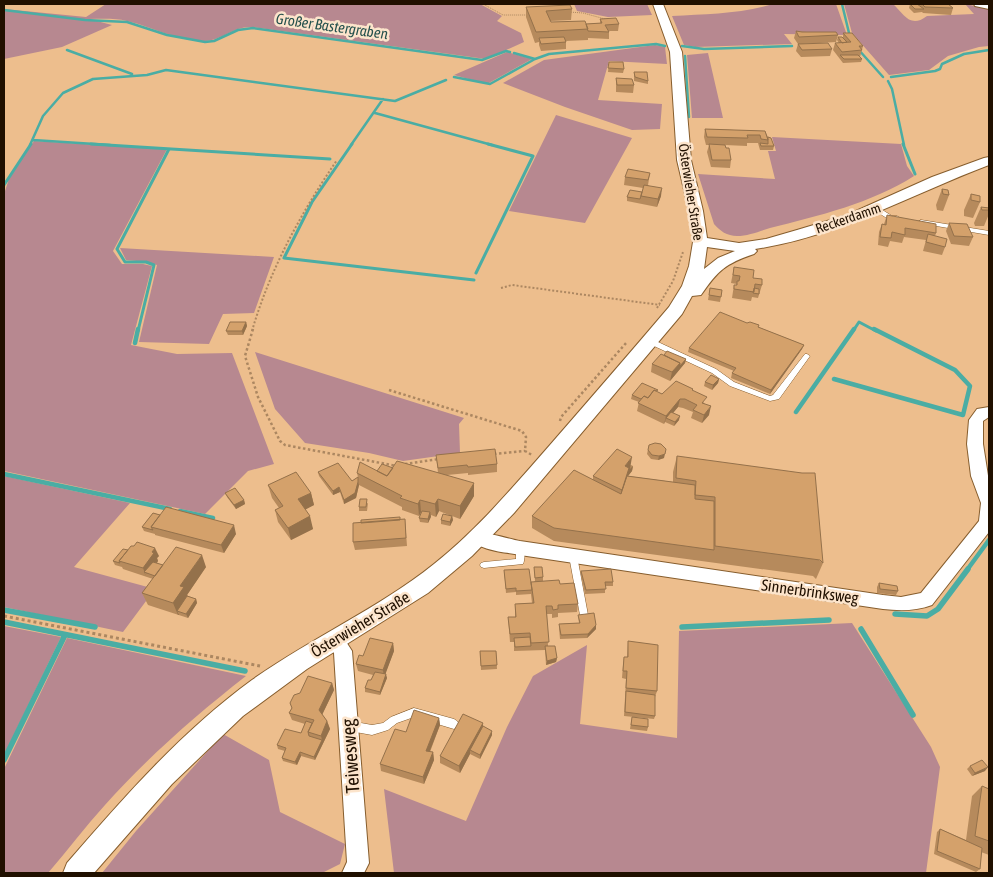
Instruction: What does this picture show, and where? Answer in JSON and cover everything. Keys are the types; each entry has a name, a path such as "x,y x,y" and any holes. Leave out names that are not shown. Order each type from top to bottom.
{"street":[{"name":"Österwieher Straße","path":"77,873 120,820 216,724 273,679 421,587 442,571 478,537 507,508 632,363 668,308 690,286 697,266 699,248 696,211 683,149 676,52 658,4"},
{"path":"978,4 989,7"},
{"name":"Reckerdamm","path":"699,248 739,247 766,243 843,221 937,180 989,161"},
{"name":"Österwieher Straße","path":"632,363 656,344 684,312 702,278 711,269 725,260 766,243"},
{"path":"699,248 727,256 738,254"},
{"name":"Sinnerbrinksweg","path":"478,537 489,542 520,548 883,602 901,604 926,600 987,523 989,503 979,476 976,420 982,413 989,412"},
{"name":"Teiwesweg","path":"335,640 343,651 358,863 353,873"}],"lane":[{"path":"876,208 892,218 901,219"},
{"path":"911,220 989,233"},
{"path":"656,344 714,371 732,384 770,399 776,397 807,356"},
{"path":"484,565 520,562 520,548"},
{"path":"573,556 584,615"},
{"path":"348,726 372,730 385,727 394,720 414,712 454,724"}],"path":[{"path":"483,4 508,16 536,14"},
{"path":"564,13 584,13 607,20"},
{"path":"337,160 309,201 258,311 245,356 258,397 280,442 285,445 367,459 392,466 441,459"},
{"path":"668,308 673,281 684,247"},
{"path":"501,288 512,285 668,308"},
{"path":"654,313 668,308"},
{"path":"559,424 561,417 632,337"},
{"path":"389,390 522,431 526,437 525,451"},
{"path":"488,454 525,451 546,462"},
{"path":"4,616 263,666 273,679"}],"shaded area":[{"path":"106,4 480,4 502,16 497,21 521,33 524,42 486,59 252,27 239,29 211,40 185,39 122,20 89,19 112,25 62,47 4,59 4,9 86,17"},
{"path":"574,4 647,4 652,15 608,17 577,11"},
{"path":"773,4 836,4 847,35 784,34 792,44 695,47 684,45 672,16 736,12"},
{"path":"844,4 893,4 904,16 912,21 921,20 927,16 974,14 965,4 989,9 989,46 948,56 929,70 889,75 852,33"},
{"path":"655,45 665,47 667,64 609,61 598,100 662,104 660,129 632,130 503,83 544,60"},
{"path":"507,52 532,59 487,84 454,75"},
{"path":"708,53 723,118 692,118 687,55"},
{"path":"556,115 632,138 585,223 509,211"},
{"path":"772,137 901,144 907,166 914,176 881,194 807,219 737,236 721,231 714,224 698,174 775,179 768,151 776,151"},
{"path":"34,141 167,149 113,251 122,264 152,266 131,345 177,354 232,353 274,464 248,471 205,514 4,471 4,194 9,179"},
{"path":"120,248 274,257 254,313 223,314 209,344 139,342 157,265 126,260"},
{"path":"255,352 464,418 459,424 460,453 403,461 369,453 305,443 275,409"},
{"path":"4,476 130,503 74,567 155,589 123,632 4,607"},
{"path":"852,623 931,747 940,767 926,873 394,873 384,789 466,821 507,727 533,676 587,645 580,724 677,738 679,631"},
{"path":"4,626 61,637 4,755"},
{"path":"67,638 246,676 190,722 138,770 98,813 48,873 4,873 4,769"},
{"path":"223,734 269,760 280,812 345,844 340,864 322,873 102,873 136,831"}],"building":[{"path":"910,4 917,4 924,9 915,9"},
{"path":"922,4 948,4 953,8 925,7"},
{"path":"570,5 572,9 546,11 551,22 585,21 588,29 536,32 526,7"},
{"path":"616,18 619,24 605,25 609,32 588,31 586,24 602,23 600,19"},
{"path":"796,31 836,32 838,35 799,37"},
{"path":"843,33 852,33 863,46 859,46 862,50 842,52 835,43 851,42"},
{"path":"564,37 566,42 541,44 539,38"},
{"path":"838,37 842,37 847,42 842,43"},
{"path":"828,43 832,49 802,50 798,44"},
{"path":"840,55 858,55 862,59 844,59"},
{"path":"609,62 623,62 624,69 608,68"},
{"path":"634,72 647,72 648,81 635,77"},
{"path":"616,78 632,79 634,85 617,85"},
{"path":"705,129 765,131 768,140 761,139 760,135 747,135 748,138 707,137"},
{"path":"768,137 771,138 774,146 761,146 760,143 768,144"},
{"path":"709,144 725,145 726,148 729,148 731,160 712,160"},
{"path":"628,169 650,173 648,180 625,177"},
{"path":"644,185 662,188 658,199 641,196"},
{"path":"942,189 948,190 949,195 943,194"},
{"path":"630,190 642,192 640,199 627,197"},
{"path":"971,194 980,196 980,202 971,200"},
{"path":"981,207 989,208 989,210 982,210"},
{"path":"887,215 936,224 936,233 905,228 905,235 892,232 891,238 880,237 882,224 886,225"},
{"path":"949,223 967,224 973,237 954,236"},
{"path":"928,234 947,239 945,247 926,242"},
{"path":"734,267 754,270 753,278 762,279 762,285 755,284 754,292 734,289 734,285 737,285 740,276 733,275"},
{"path":"710,288 722,290 721,297 709,295"},
{"path":"754,288 759,289 759,294 753,293"},
{"path":"720,312 747,323 759,325 758,327 804,345 771,390 732,373 736,368 689,348"},
{"path":"230,322 246,322 242,331 226,331"},
{"path":"667,351 686,359 680,366 680,363 664,355"},
{"path":"661,354 680,363 672,372 652,364"},
{"path":"711,375 719,379 713,385 705,382"},
{"path":"676,381 707,397 702,403 711,406 704,415 693,410 697,405 685,399 680,399 666,416 638,403 644,396 648,398 654,390 662,394"},
{"path":"642,383 658,390 654,390 648,398 644,396 641,399 632,395"},
{"path":"671,412 680,416 675,422 666,418"},
{"path":"661,444 666,449 665,454 659,456 652,455 648,450 649,445"},
{"path":"495,449 497,464 438,468 436,455"},
{"path":"617,449 632,457 625,466 629,468 622,490 593,476"},
{"path":"677,456 802,473 815,473 823,563 820,560 715,546 715,497 695,495 696,481 676,478"},
{"path":"397,461 474,483 460,506 438,499 435,504 420,500 418,504 400,498 402,496 357,473 360,462 387,476"},
{"path":"338,463 352,481 358,477 355,493 344,500 339,487 333,491 318,472"},
{"path":"382,464 393,468 387,476 377,471"},
{"path":"574,470 621,494 627,476 695,485 695,499 714,501 714,550 554,528 532,516"},
{"path":"296,472 311,493 298,499 310,516 288,528 275,510 283,506 268,485"},
{"path":"235,488 244,500 234,505 225,493"},
{"path":"360,499 367,499 366,507 359,507"},
{"path":"166,507 234,525 221,545 151,527"},
{"path":"422,511 430,512 428,519 419,518"},
{"path":"153,513 160,515 151,527 153,530 142,527"},
{"path":"443,514 452,516 450,522 441,520"},
{"path":"400,517 400,520 361,523 361,520"},
{"path":"405,519 406,538 353,542 353,523"},
{"path":"137,542 155,548 152,552 154,553 143,568 119,561 131,546 134,546"},
{"path":"176,547 202,555 180,586 184,587 173,603 142,593"},
{"path":"123,549 128,550 119,561 120,563 113,561"},
{"path":"153,562 163,565 155,576 144,572"},
{"path":"534,567 542,567 543,577 535,578"},
{"path":"529,569 532,590 516,591 516,588 506,589 504,570"},
{"path":"611,569 613,582 605,582 606,589 586,590 581,571"},
{"path":"559,580 560,584 574,583 578,604 558,605 558,609 553,610 552,606 546,606 549,642 531,643 530,633 510,634 508,617 516,617 515,604 534,603 531,582"},
{"path":"879,583 897,586 898,591 880,589"},
{"path":"187,596 196,599 186,614 177,611"},
{"path":"594,613 596,625 588,634 561,635 559,624 580,623 578,615"},
{"path":"530,637 531,646 515,647 514,638"},
{"path":"370,638 393,643 383,670 356,664 359,655 363,656"},
{"path":"628,641 658,645 657,691 626,688 627,671 623,671 624,657 628,657"},
{"path":"545,646 555,646 557,658 547,661"},
{"path":"480,651 496,651 497,665 481,666"},
{"path":"375,672 386,674 380,692 365,688 368,680 371,680"},
{"path":"308,676 332,683 319,710 327,721 321,736 308,732 314,720 289,713 292,708 290,703 294,695 300,693"},
{"path":"626,691 655,695 655,716 625,712"},
{"path":"414,710 439,718 426,751 433,752 423,777 380,764 395,729 406,732"},
{"path":"463,714 483,723 459,766 440,756"},
{"path":"632,717 648,719 648,727 631,725"},
{"path":"306,721 312,723 308,732 309,736 322,740 314,757 300,752 295,762 282,758 286,748 277,745 285,729 301,733"},
{"path":"483,726 492,731 480,755 470,750"},
{"path":"982,760 988,767 975,773 970,766"},
{"path":"982,786 989,789 989,841 975,836"},
{"path":"940,829 982,848 980,869 937,851"}],"waterway":[{"path":"842,4 849,33"},
{"name":"Großer Bastergraben","path":"4,10 85,20 127,22 167,35 205,42 214,41 238,30 253,28 482,60 506,51 510,52"},
{"name":"Großer Bastergraben","path":"535,59 549,54 656,44 665,46"},
{"name":"Großer Bastergraben","path":"682,46 704,49 792,46"},
{"name":"Großer Bastergraben","path":"858,49 883,77"},
{"path":"67,50 132,74"},
{"name":"Großer Bastergraben","path":"891,77 935,71 940,69 942,64 964,54 989,50"},
{"name":"Großer Bastergraben","path":"514,53 535,59"},
{"path":"685,56 689,117"},
{"path":"454,77 490,84 535,59"},
{"path":"30,145 43,116 63,93 93,79 147,75 166,70 383,99"},
{"path":"383,99 395,101 446,80"},
{"path":"888,81 892,89 904,145"},
{"path":"351,145 383,99"},
{"path":"375,113 492,145"},
{"path":"33,140 110,145"},
{"path":"4,185 31,144"},
{"path":"91,144 330,159"},
{"path":"352,144 312,202 284,258 474,280"},
{"path":"476,273 533,156 488,144"},
{"path":"903,144 915,174"},
{"path":"138,331 154,265 146,262 125,262 117,249 169,149"},
{"path":"853,331 859,322 876,331"},
{"path":"135,343 138,329"},
{"path":"796,412 854,329"},
{"path":"834,379 963,415 970,386 955,370 874,329"},
{"path":"4,474 170,509"},
{"path":"180,511 213,518"},
{"path":"967,570 989,540"},
{"path":"895,614 927,616 938,609 968,569"},
{"path":"4,610 95,627"},
{"path":"682,627 829,620"},
{"path":"4,622 245,671"},
{"path":"861,629 913,715"},
{"path":"4,760 65,635"}]}
